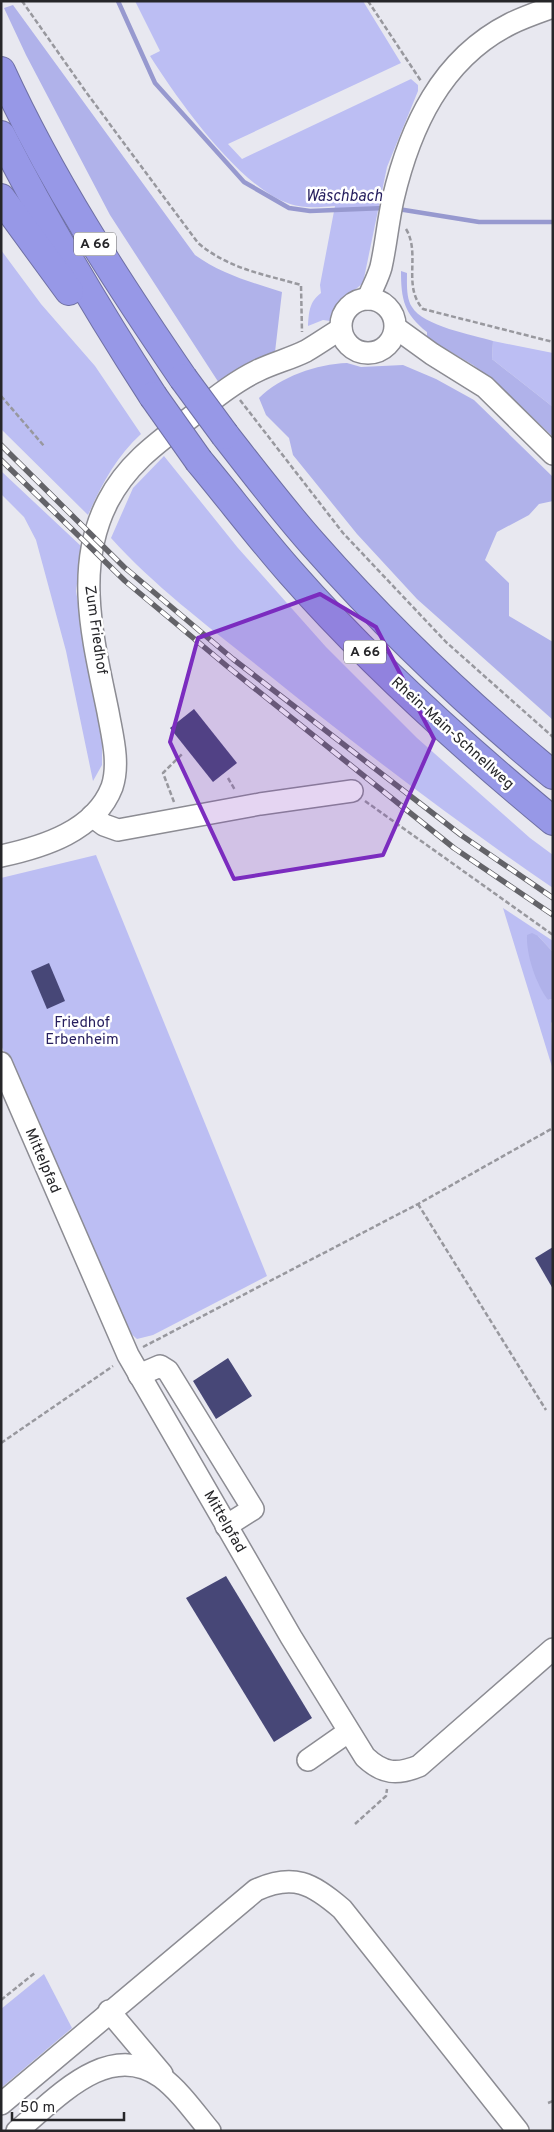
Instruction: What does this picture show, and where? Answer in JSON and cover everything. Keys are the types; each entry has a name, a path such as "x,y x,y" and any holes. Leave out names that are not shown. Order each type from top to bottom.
{"highway":[{"path":"1,60 16,104"},
{"name":"A 66","path":"1,72 16,104 71,204 124,291 183,378 225,435 313,545 407,644 502,733 553,775"},
{"name":"A 66","path":"1,135 40,212 97,308 153,396"},
{"path":"1,198 94,326 153,396"},
{"name":"Rhein-Main-Schnellweg","path":"153,396 199,461 290,572 386,674 480,761 553,821"}],"street":[{"path":"374,300 412,138 434,92 456,64 490,36 510,24 553,7"},
{"path":"374,300 392,312 392,336 371,354 358,352 344,336 346,310 356,302 374,300"},
{"name":"Zum Friedhof","path":"1,856 49,843 72,831 92,816 106,800 112,785 116,762 88,597 90,553 104,508 128,471 167,434 244,378 306,350 344,336"},
{"path":"392,336 432,354 485,387 553,454"},
{"path":"92,816 104,825 118,830 260,804 352,791"},
{"name":"Mittelpfad","path":"1,1063 128,1355 139,1375 348,1732 365,1758 374,1766 391,1771"},
{"path":"139,1375 160,1366 168,1371 253,1509 226,1526"},
{"path":"391,1771 403,1772 419,1766 553,1649"},
{"path":"308,1760 348,1732"},
{"path":"1,2104 109,2011 256,1890 285,1880 305,1884 325,1894 342,1909 518,2131"},
{"path":"109,2011 210,2131"},
{"path":"17,2131 77,2082 110,2066 123,2064 146,2068 162,2077 177,2091"}],"path":[{"path":"22,1 86,92 198,243 214,257 232,266 301,285 302,335 306,350"},
{"path":"368,1 421,81 434,92"},
{"path":"394,214 409,233 414,298 423,309 553,342"},
{"path":"1,396 44,446"},
{"path":"238,396 343,533 446,642 553,737"},
{"path":"180,819 163,773 182,754"},
{"path":"352,791 553,935"},
{"path":"1,1443 128,1355 418,1204 553,1128"},
{"path":"418,1204 546,1410"},
{"path":"355,1824 386,1796 391,1771"},
{"path":"1,2000 36,1972"},
{"path":"548,2103 553,2101"}],"highlighted area":[{"path":"320,594 376,627 434,739 383,855 234,879 170,742 198,638"}],"green space":[{"path":"135,1 363,1 401,63 228,144 242,159 411,79 418,85 418,91 387,167 363,283 343,300 330,321 323,320 308,326 309,312 312,304 321,293 320,285 335,206 307,207 290,204 271,195 231,162 193,118 150,56 160,51"},
{"path":"1,250 41,304 95,366 141,434 124,452 110,472 88,515 1,429"},
{"path":"493,341 553,353 553,407 492,359"},
{"path":"164,456 238,548 326,647 417,738 530,838 553,855 553,888 367,753 295,696 163,589 111,538 133,488"},
{"path":"1,471 82,547 76,591 102,743 102,765 93,781 66,651 36,540 24,517 1,494"},
{"name":"Friedhof Erbenheim","path":"96,855 267,1276 153,1335 137,1339 129,1332 1,1045 1,878"},
{"path":"503,908 553,941 553,952 538,936 548,1000 553,999 553,1021 551,1023 553,1070"},
{"path":"44,1974 72,2028 1,2088 1,2009"}],"shaded area":[{"path":"13,5 195,255 226,272 282,292 275,352 246,365 219,383 110,215 26,55 4,8"},
{"path":"401,271 407,273 409,299 412,307 418,314 437,325 493,341 492,359 553,407 553,437 495,382 473,365 427,338 427,332 413,319 405,305"},
{"path":"347,363 361,367 403,365 436,379 474,400 553,477 553,501 539,504 529,515 497,532 485,560 509,583 509,616 553,642 553,720 417,599 357,534 293,455 289,438 266,415 259,398 277,384 312,369"},
{"path":"532,933 538,936 553,952 553,999 548,1000 533,969 527,943 527,935"}],"building":[{"path":"194,709 237,763 213,782 170,728"},
{"path":"49,963 65,1001 47,1009 31,971"},
{"path":"553,1247 553,1289 535,1258"},
{"path":"228,1358 252,1396 216,1419 193,1381"},
{"path":"226,1576 312,1718 274,1742 186,1598"}],"waterway":[{"name":"Wäschbach","path":"118,1 155,83 244,182 289,208 310,211 385,208"},
{"name":"Wäschbach","path":"398,209 479,222 553,222"}],"railway":[{"path":"1,445 124,567 233,659 461,835 553,898"},
{"path":"1,460 125,581 228,667 454,848 553,915"}]}
